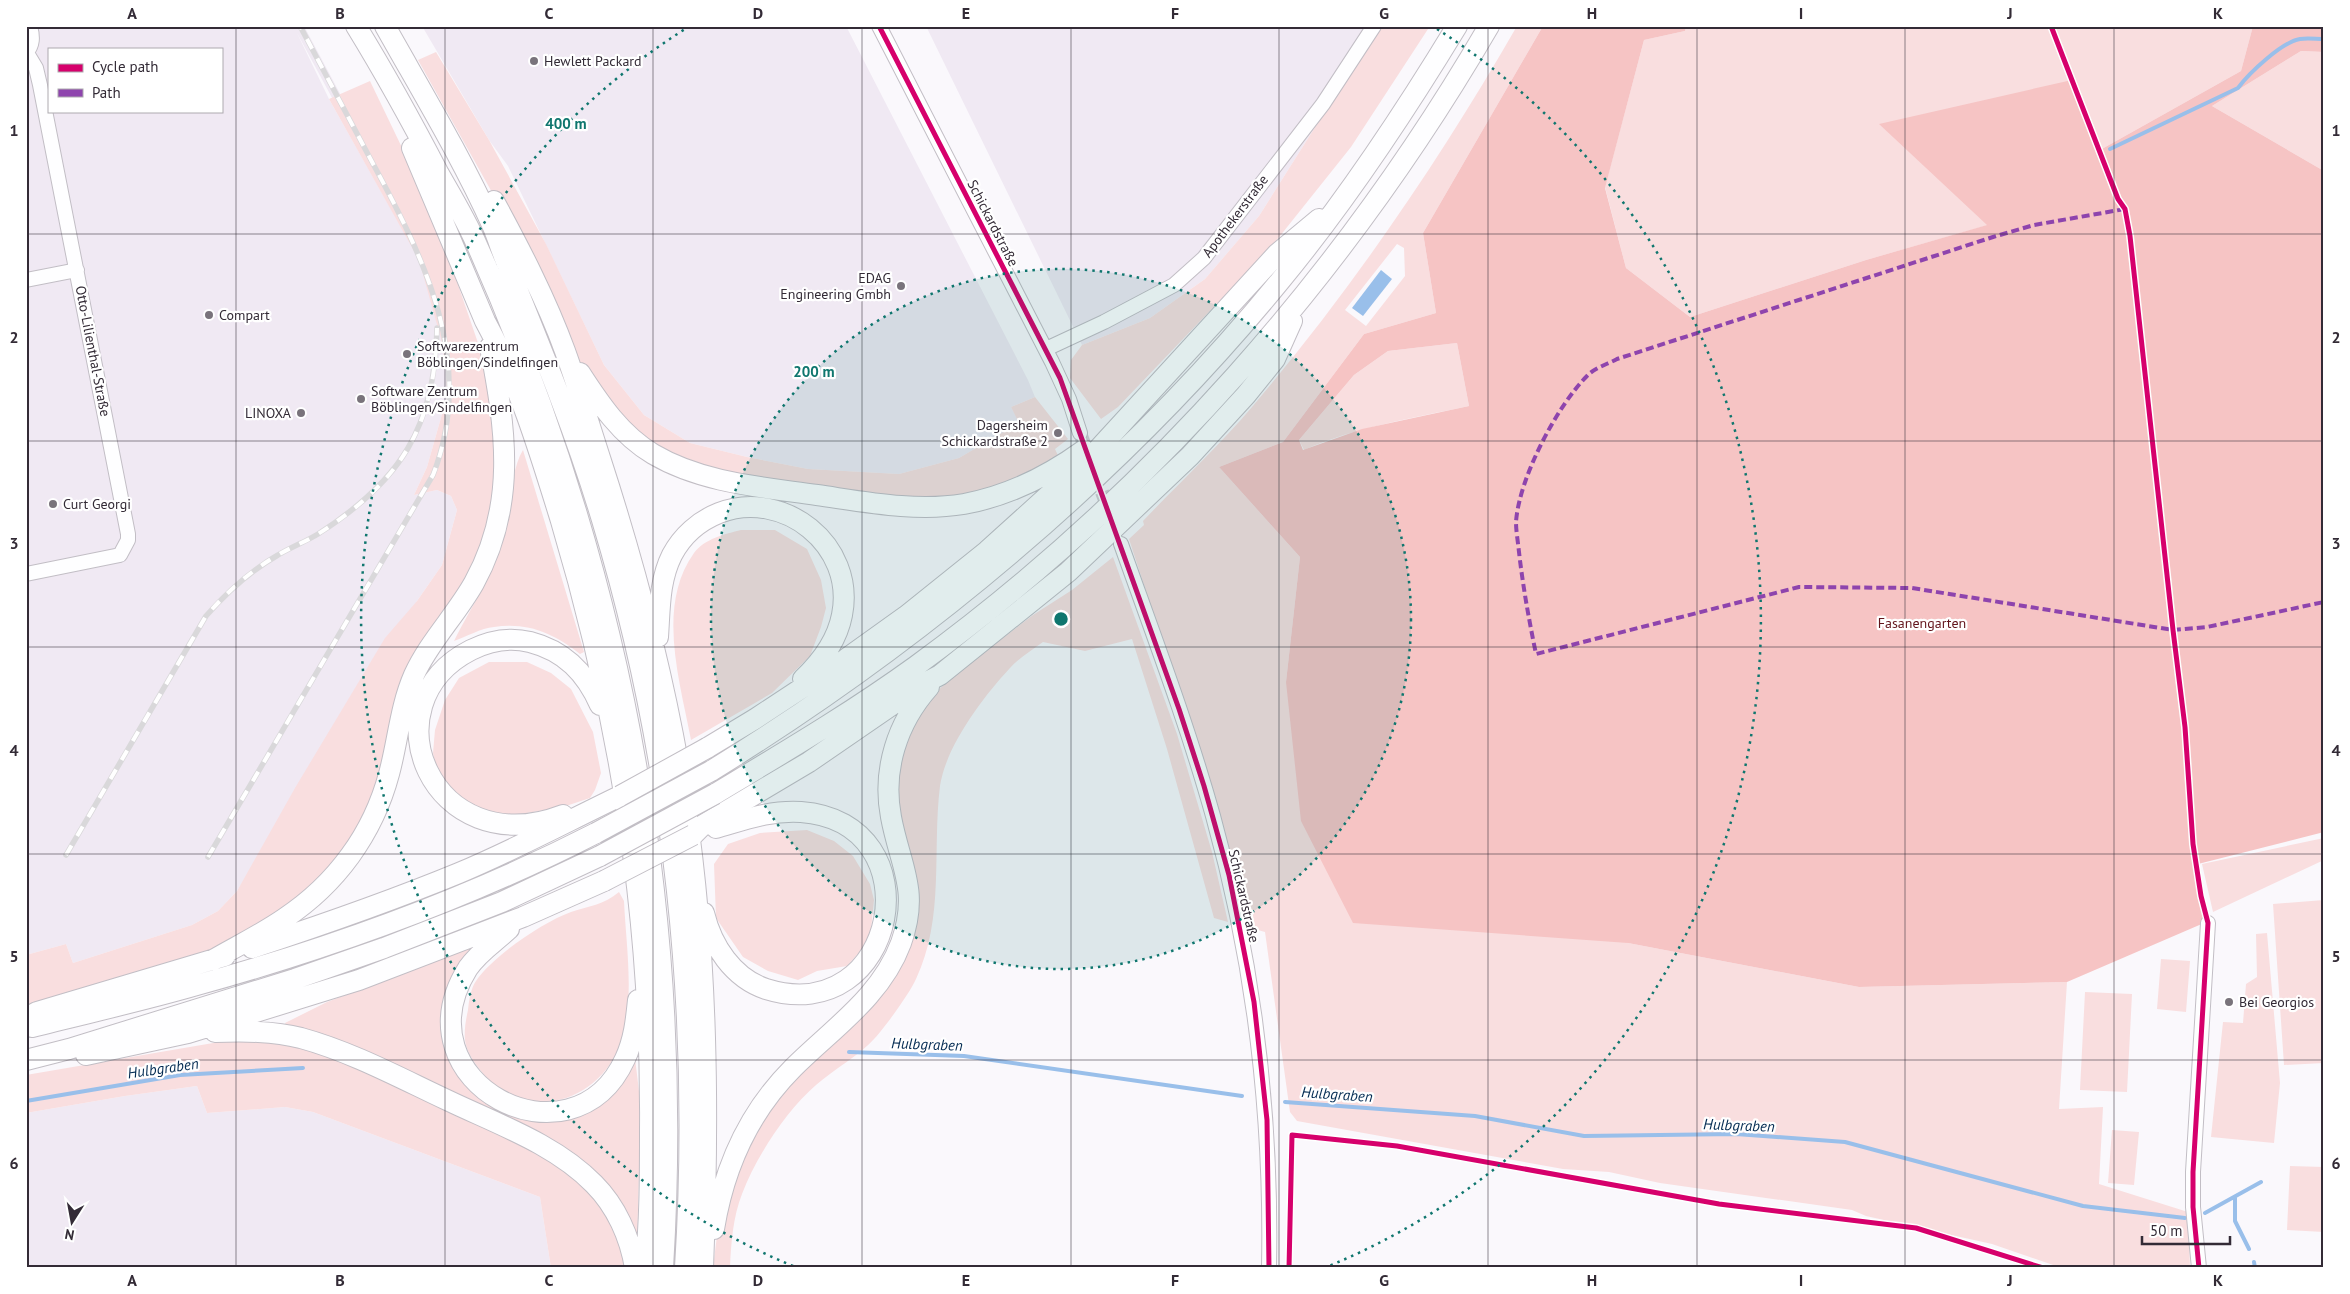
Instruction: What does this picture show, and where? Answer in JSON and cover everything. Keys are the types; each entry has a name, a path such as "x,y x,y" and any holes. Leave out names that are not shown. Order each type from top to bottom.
{"highway":[{"path":"356,26 404,108 475,240 527,366 578,512 614,648 628,711 645,814 662,969 668,1116 663,1268"},
{"path":"385,26 466,172 494,230 558,391 602,520 641,673 667,817 684,968 690,1114 685,1268"},
{"path":"26,1029 197,985 330,944 468,892 596,833 711,770 817,700 914,630 1016,547 1112,463 1153,423 1243,325 1281,280 1339,205 1406,108 1457,26"},
{"path":"26,1060 265,988 384,948 487,908 600,856 715,794 811,736 890,684 966,628 1021,583 1110,505 1172,444 1231,381 1303,296 1402,163 1489,26"},
{"path":"404,108 404,132 485,321 510,373 552,491 589,621 613,729 639,897 644,966 651,1093 650,1183 645,1268"},
{"path":"434,113 490,194 513,235 564,348 619,517 656,656 675,749 692,868 703,992 707,1131 703,1268"},
{"path":"26,1018 37,1012 213,960 332,922 404,895 492,858 603,803 707,748 864,647 960,574 1092,456 1277,254 1315,222 1339,205"},
{"path":"708,1268 723,1185 734,1156 753,1120 770,1094 792,1069 869,995 886,972 900,944 907,915 908,884 891,818 888,778 892,754 902,727 915,704 940,675 1068,572 1190,456 1246,395 1275,359 1303,296"},
{"path":"213,960 267,930 299,909 327,885 348,859 367,830 381,800 389,774 404,701 416,670 482,568 499,516 505,457 500,403 485,321"},
{"path":"564,348 601,406 634,440 652,454 672,464 718,479 826,496 923,507 947,506 980,501 1038,479 1075,457 1118,426"},
{"path":"656,656 663,581 672,555 688,533 712,516 728,510 760,507 792,516 815,532 834,558 843,591 842,614 835,637 825,655 802,680 771,708"},
{"path":"603,803 529,823 499,824 471,816 446,799 426,768 419,739 422,709 433,684 450,664 463,654 495,641 525,641 554,650 578,668 593,690 613,729"},
{"path":"719,822 921,685 940,675"},
{"path":"26,1068 188,1033 359,980 523,917 604,881 693,835 703,825 719,822 801,812 833,820 859,837 876,860 887,892 885,924 870,956 847,978 820,991 808,993 783,992 751,982 734,969 712,937 692,868"},
{"path":"523,917 492,942 470,966 457,991 452,1018 456,1051 468,1072 481,1088 510,1106 532,1112 552,1112 571,1108 587,1100 610,1082 626,1058 632,1041 644,966"},
{"path":"188,1033 251,1032 300,1038 376,1066 535,1143 580,1171 604,1196 623,1227 635,1268"}],"street":[{"path":"27,53 32,40 30,26"},
{"name":"Schickardstraße","path":"878,26 1046,349 1060,378 1080,433"},
{"name":"Apothekerstraße","path":"1046,349 1104,322 1174,285 1204,258 1323,104 1374,26"},
{"name":"Otto-Lilienthal-Straße","path":"26,574 120,556 128,540 38,74 27,53"},
{"path":"26,280 77,270"},
{"name":"Schickardstraße","path":"1121,544 1204,786 1227,868 1241,929 1254,1002 1267,1120 1269,1268"},
{"path":"2198,1268 2192,1207 2193,1172 2208,923"}],"shaded area":[{"path":"26,26 304,26 426,255 454,376 436,454 447,399 445,354 446,400 427,467 414,495 437,490 451,496 457,510 442,565 417,601 237,891 218,911 192,925 73,963 66,944 26,955","holes":["297,33 419,259 329,99"]},
{"path":"422,26 846,26 1028,380 1035,397 1011,407 1020,423 959,458 899,474 808,469 747,457 690,443 644,415 604,365 508,166 489,140"},
{"path":"926,26 1379,26 1259,216 1205,279 1150,318 1082,345"},
{"path":"1379,26 1430,26 1351,147 1272,246 1118,407 1101,419 1070,378 1071,360 1082,345 1150,318 1205,279 1259,216"},
{"path":"1517,26 1543,26 1423,233 1436,313 1364,334 1283,442 1219,467 1300,557 1286,682 1628,943 1859,987 2067,982 2059,1109 2103,1107 2099,1184 2188,1212 2190,1268 2062,1268 1992,1244 1866,1216 1852,1210 1660,1183 1609,1172 1563,1169 1297,1121 1290,1112 1265,932 1247,927 1207,778 1129,539 1144,525 1143,521 1239,422 1325,317 1426,174","holes":["1397,244 1404,248 1405,276 1366,326 1345,310"]},
{"path":"1686,26 2253,26 2241,71 2100,150 1880,124 1988,225 1866,260 1690,317 1626,268 1605,187 1644,40 1685,31"},
{"path":"2301,51 2324,52 2324,171 2212,106"},
{"path":"436,52 489,140 546,244 604,365 644,415 690,443 747,457 808,469 899,474 959,458 1019,423 1011,407 1035,397 1068,439 1055,449 1060,460 1005,490 919,503 735,479 655,449 591,386 503,212 418,60"},
{"path":"370,81 407,158 454,273 489,375 498,479 488,530 474,568 433,632 372,806 327,876 228,946 26,1008 26,955 66,944 73,963 192,925 218,911 237,891 295,788 385,638 417,601 442,565 457,510 451,496 437,490 414,495 427,467 446,400 446,370 441,339 419,260 329,99"},
{"path":"1457,343 1469,406 1364,429 1304,450 1299,440 1354,375 1388,351"},
{"path":"523,450 584,652 580,654 551,635 519,626 489,628 454,641 500,551 506,527 513,480"},
{"path":"741,530 775,530 807,549 821,580 826,608 810,656 772,693 691,740 681,693 674,644 673,620 676,596 683,574 698,548 715,538"},
{"path":"1113,557 1177,734 1212,852 1228,922 1214,918 1167,749 1132,639 1085,651 1043,642 1014,664 999,680 967,723 950,755 940,786 936,884 931,932 925,956 913,985 897,1010 875,1038 862,1051 823,1079 805,1096 773,1135 755,1165 736,1212 730,1268 713,1268 719,1219 756,1125 789,1084 864,1016 890,982 904,958 894,802 905,735 935,693 958,672 1033,615 1072,590"},
{"path":"489,662 527,662 551,673 571,689 593,732 601,773 590,798 563,807 508,816 465,804 437,772 433,753 435,730 445,700 459,678"},
{"path":"807,830 834,841 853,856 870,884 874,900 871,930 866,945 847,966 817,971 798,980 768,971 743,957 716,918 714,864 728,844 760,833"},
{"path":"2324,838 2324,860 2213,912 2202,864"},
{"path":"619,892 624,901 629,994 624,1031 613,1060 595,1081 584,1090 571,1096 544,1102 511,1098 497,1088 482,1073 467,1048 465,1025 474,984 494,961 519,941 547,923 571,912 602,902"},
{"path":"2324,900 2324,1063 2284,1065 2273,904"},
{"path":"2267,933 2280,1083 2274,1143 2211,1137 2223,1022 2243,1023 2246,984 2257,977 2256,934"},
{"path":"484,943 454,978 466,1084 487,1104 506,1114 530,1119 550,1120 635,1058 641,1108 637,1242 601,1184 287,1028 285,1023 327,1002"},
{"path":"2161,959 2190,961 2186,1012 2157,1009"},
{"path":"2085,992 2132,994 2127,1092 2080,1090"},
{"path":"259,1041 283,1043 333,1057 524,1145 577,1178 597,1198 609,1218 628,1268 551,1268 540,1197 313,1112 285,1107 207,1113 197,1086 26,1113 26,1075 219,1042"},
{"path":"197,1086 207,1113 285,1107 313,1112 540,1197 551,1268 26,1268 26,1113"},
{"path":"2112,1130 2139,1132 2134,1185 2108,1183"},
{"path":"2290,1166 2324,1167 2324,1232 2287,1230"}],"green space":[{"name":"Fasanengarten","path":"1543,26 1686,26 1685,31 1644,40 1605,188 1626,268 1690,317 1866,260 1987,225 1879,124 2072,80 2100,150 2241,71 2253,26 2324,26 2324,52 2301,51 2212,106 2324,171 2324,832 2194,865 2204,923 2067,982 1859,987 1628,943 1353,923 1301,821 1286,682 1300,557 1219,467 1283,442 1364,334 1436,313 1423,233","holes":["1457,343 1469,406 1362,429 1303,450 1299,440 1354,375 1388,351"]}],"water":[{"path":"1381,270 1392,279 1363,316 1352,308"}],"waterway":[{"path":"2110,149 2238,88 2266,59 2293,41 2300,39 2324,39"},
{"name":"Hulbgraben","path":"849,1052 964,1056 1242,1096"},
{"name":"Hulbgraben","path":"26,1101 180,1075 303,1068"},
{"name":"Hulbgraben","path":"1285,1102 1475,1116 1584,1136 1736,1134 1845,1142 2083,1206 2185,1218"},
{"name":"Hulbgraben","path":"2205,1213 2261,1182"},
{"path":"2235,1198 2235,1221 2249,1249"},
{"path":"2254,1262 2255,1268"}],"tunnel":[{"path":"1080,433 1118,535"}],"railway":[{"path":"208,857 433,475 445,433 449,392 447,352 438,312 426,273 391,197 300,26"},
{"path":"66,855 206,616 248,575 278,555 318,534 347,514 392,472 408,448 420,423 429,394 435,363 437,328"}],"marked path":[{"path":"2125,209 2034,225 1993,237 1617,359 1590,373 1575,389 1541,444 1524,485 1519,504 1516,522 1517,537 1524,591 1536,654 1799,587 1912,588 2173,630 2207,627 2324,602"}],"cycle path":[{"path":"879,26 1060,378 1179,709 1204,786 1229,875 1254,1002 1267,1120 1269,1268"},
{"path":"2051,26 2118,199 2125,209 2130,236 2185,727 2193,844 2201,896 2208,923 2193,1172 2193,1207 2199,1268"},
{"path":"1289,1268 1292,1135 1397,1146 1719,1204 1916,1228 2043,1268"}],"place":[{"name":"Hewlett Packard","path":"534,61"},
{"name":"EDAG Engineering Gmbh","path":"901,286"},
{"name":"Compart","path":"209,315"},
{"name":"Softwarezentrum Böblingen/Sindelfingen","path":"407,354"},
{"name":"Software Zentrum Böblingen/Sindelfingen","path":"361,399"},
{"name":"LINOXA","path":"301,413"},
{"name":"Dagersheim Schickardstraße 2","path":"1058,433"},
{"name":"Curt Georgi","path":"53,504"},
{"name":"Bei Georgios","path":"2229,1002"}]}
